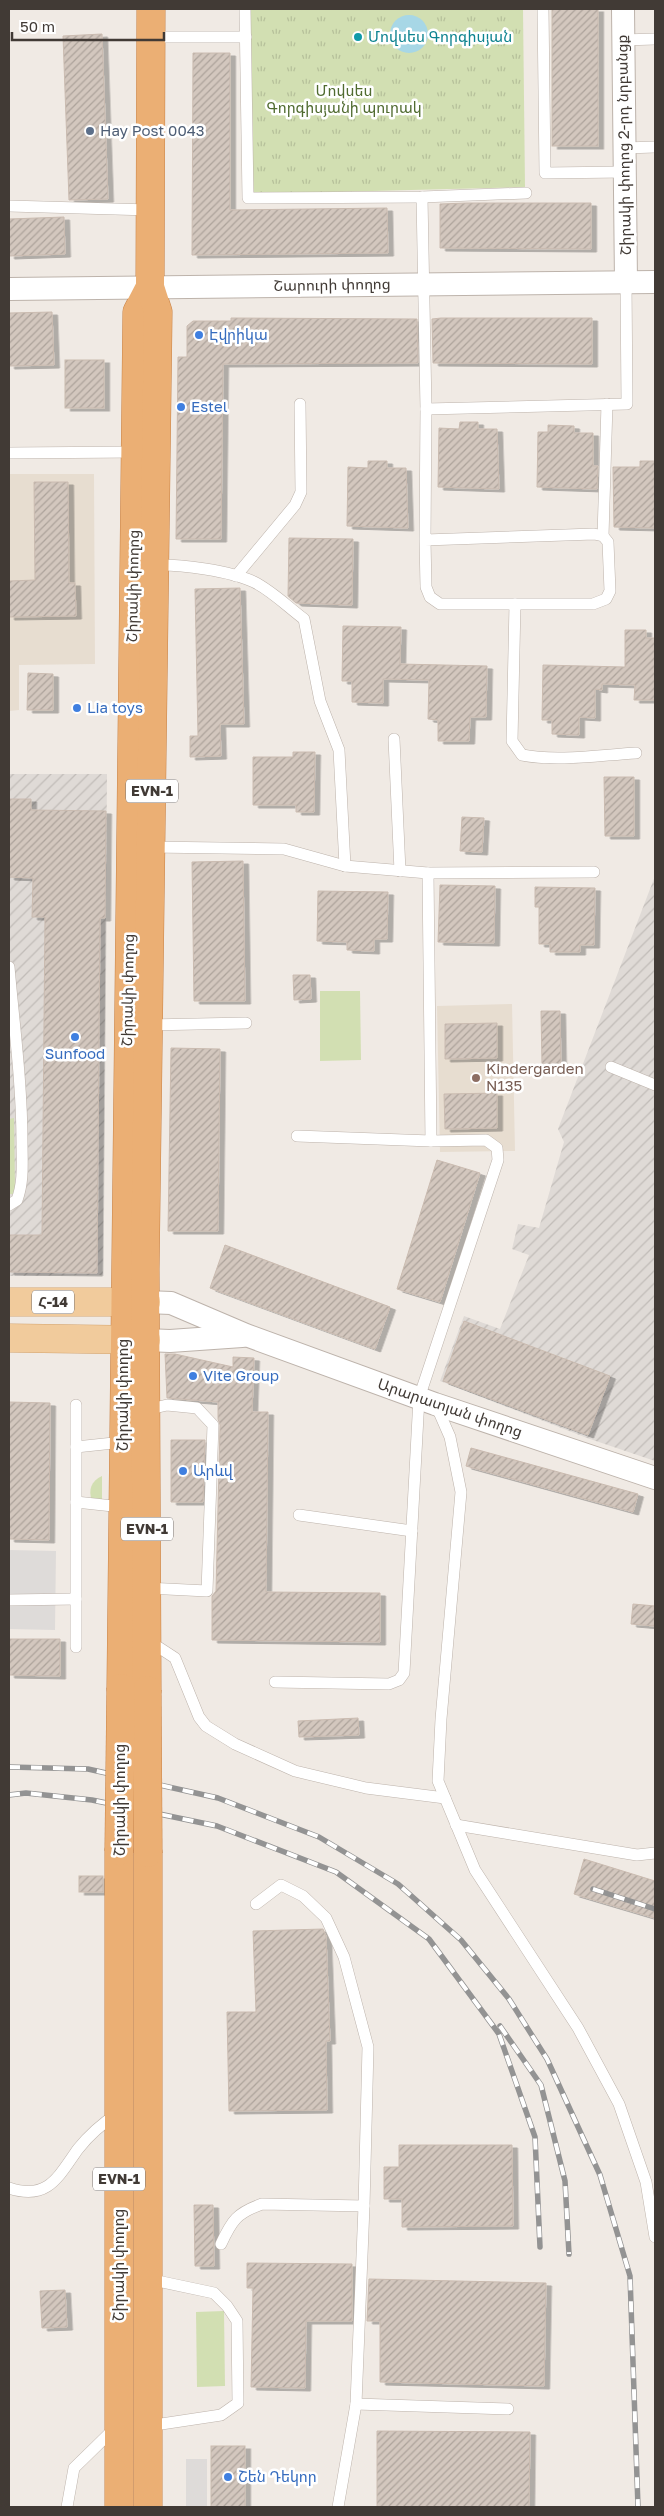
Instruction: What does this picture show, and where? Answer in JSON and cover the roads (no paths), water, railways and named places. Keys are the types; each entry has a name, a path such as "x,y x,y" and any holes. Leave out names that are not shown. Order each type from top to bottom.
{"highway":[{"name":"Շիրակի փողոց","path":"135,1302 148,1025 158,312 150,287 151,9"},
{"name":"Շիրակի փողոց","path":"119,2507 119,1851 122,1507 123,1442 135,1339 135,452 137,312 150,287"},
{"name":"Շիրակի փողոց","path":"135,1339 146,1410 148,2507"}],"main road":[{"name":"Արարատյան փողոց","path":"9,1302 135,1302"},
{"name":"Արարատյան փողոց","path":"9,1338 135,1339"}],"street":[{"name":"Շիրակի փողոց 2-րդ նրբանցք","path":"623,9 626,282"},
{"name":"Շարուրի փողոց","path":"9,289 655,282"},
{"name":"Արարատյան փողոց","path":"135,1302 171,1303 246,1335 427,1401 655,1478"},
{"name":"Արարատյան փողոց","path":"135,1339 170,1341 246,1335"}],"lane":[{"path":"245,9 248,198 422,197 526,193"},
{"path":"543,9 545,173 624,172"},
{"path":"151,37 246,37"},
{"path":"623,40 655,39"},
{"path":"625,148 655,147"},
{"path":"422,197 426,409 425,540 426,587 430,597 440,604 594,604 606,600 610,591 608,542 603,536 594,534 425,540"},
{"path":"9,206 150,210"},
{"path":"426,409 627,404 626,282"},
{"path":"236,576 295,505 300,492 300,404"},
{"path":"603,536 607,404"},
{"path":"9,453 135,452"},
{"path":"154,564 172,564 236,576 254,582 304,619 320,701 340,750 345,866"},
{"path":"515,604 512,740 522,755 579,756 636,753"},
{"path":"394,739 400,871"},
{"path":"151,847 284,849 345,866 428,873 594,872"},
{"path":"428,873 430,1141"},
{"path":"9,967 22,1110 22,1187 18,1200 9,1205"},
{"path":"148,1025 246,1023"},
{"path":"611,1067 655,1085"},
{"path":"275,1682 389,1684 398,1680 404,1673 412,1531 427,1401 498,1160 496,1148 486,1140 430,1141 297,1136"},
{"path":"427,1401 450,1437 461,1492 440,1728 438,1781 475,1870 578,2028 619,2104 651,2184 655,2237"},
{"path":"76,1405 76,1647"},
{"path":"146,1410 167,1406 197,1408 213,1425 207,1591 147,1588"},
{"path":"76,1447 123,1442"},
{"path":"76,1502 122,1507"},
{"path":"299,1515 412,1531"},
{"path":"9,1600 76,1599"},
{"path":"147,1640 175,1658 199,1716 206,1726 235,1744 295,1771 366,1788 445,1798"},
{"path":"456,1825 637,1855 655,1853"},
{"path":"256,1904 281,1886 303,1896 326,1918 344,1957 368,2047 356,2404 338,2507"},
{"path":"9,2188 24,2193 48,2186 61,2176 79,2148 103,2123 119,2113"},
{"path":"221,2244 232,2220 248,2209 262,2204 364,2206"},
{"path":"148,2279 214,2293 228,2306 237,2321 238,2403 221,2415 148,2426"},
{"path":"356,2404 508,2409"},
{"path":"67,2507 74,2468 119,2424"}],"water":[{"path":"409,15 422,21 428,34 422,47 409,53 396,47 390,34 396,21"}],"railway":[{"path":"9,1767 88,1769 218,1798 319,1837 398,1884 461,1940 509,1999 547,2059 600,2175 630,2276 638,2507"},
{"path":"9,1795 26,1793 92,1800 217,1826 336,1872 429,1939 499,2034 535,2137 540,2247"},
{"path":"593,1889 655,1909"},
{"path":"500,2026 541,2085 565,2181 569,2254"}],"place":[{"name":"Մովսես Գորգիսյան","path":"358,37"},
{"name":"Hay Post 0043","path":"90,131"},
{"name":"Էվրիկա","path":"199,335"},
{"name":"Estel","path":"181,407"},
{"name":"Lia toys","path":"77,708"},
{"name":"Sunfood","path":"75,1037"},
{"name":"Kindergarden N135","path":"476,1078"},
{"name":"Vite Group","path":"193,1376"},
{"name":"Արևվ","path":"183,1471"},
{"name":"Շեն Դեկոր","path":"228,2477"}],"park label":[{"name":"Մովսես Գորգիսյանի պուրակ","path":"344,100"}]}
